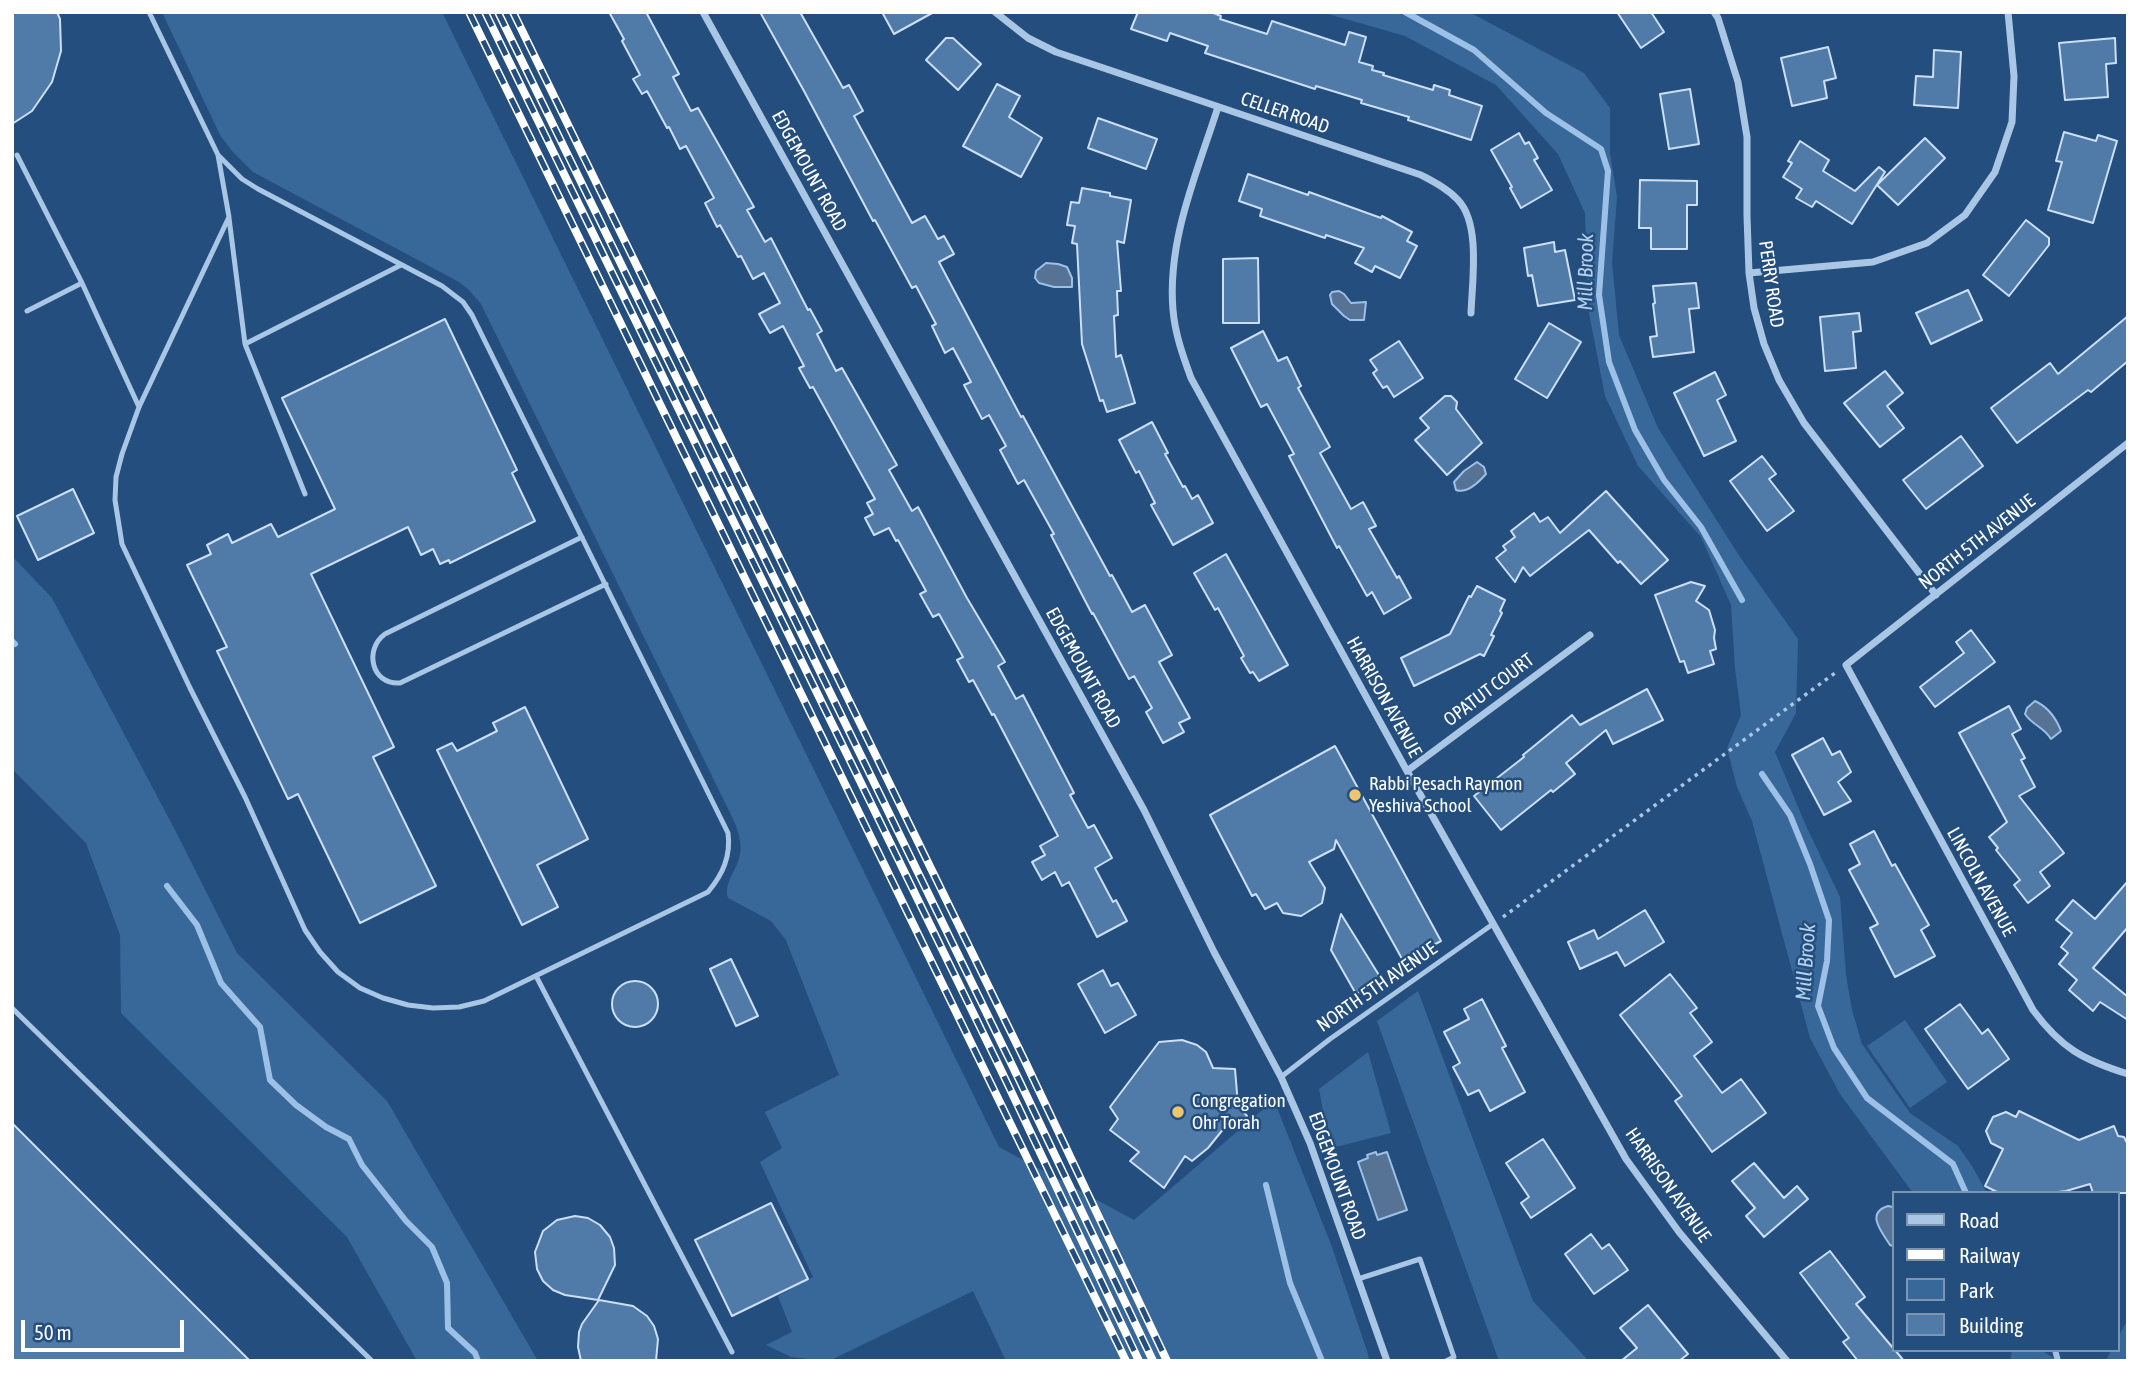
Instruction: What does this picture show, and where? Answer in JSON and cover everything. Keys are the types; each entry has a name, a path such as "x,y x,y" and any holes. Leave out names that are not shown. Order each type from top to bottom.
{"street":[{"name":"EDGEMOUNT ROAD","path":"703,12 1144,810 1214,952 1281,1077 1310,1143 1387,1361"},
{"name":"CELLER ROAD","path":"995,12 1028,38 1056,52 1421,175 1442,187 1460,201 1469,220 1474,246 1471,313"},
{"name":"PERRY ROAD","path":"1714,12 1738,82 1747,137 1746,216 1749,273 1754,308 1764,344 1779,380 1804,424 1936,595"},
{"path":"1749,273 1872,262 1927,243 1965,215 1995,172 2012,122 2014,76 2008,12"},
{"name":"HARRISON AVENUE","path":"1218,107 1182,220 1172,282 1173,313 1191,378 1407,771 1626,1159 1679,1232 1787,1361"},
{"name":"NORTH 5TH AVENUE","path":"1846,665 2128,443"},
{"name":"OPATUT COURT","path":"1407,771 1590,635"},
{"name":"LINCOLN AVENUE","path":"1846,665 2033,1010 2049,1031 2074,1053 2098,1065 2128,1074"}],"lane":[{"path":"149,12 218,155 229,217 245,344 305,494"},
{"path":"17,155 82,283 139,407"},
{"path":"218,155 242,179 258,190 454,294 472,315 728,833 729,854 725,866 708,892 484,1001 459,1007 433,1008 383,998 360,988 338,972 320,952 305,930 245,797 122,544 115,500 116,477 139,407 229,217"},
{"path":"245,344 402,265"},
{"path":"27,311 82,283"},
{"path":"582,537 385,634 373,648 373,664 377,673 391,684 400,683 606,584"},
{"name":"NORTH 5TH AVENUE","path":"1281,1077 1330,1039 1493,924"},
{"path":"536,975 732,1352"},
{"path":"12,1008 372,1361"},
{"path":"1358,1279 1420,1259 1454,1357 1446,1361"}],"path":[{"path":"1493,924 1846,665"}],"green space":[{"path":"162,12 442,12 999,1147 1134,1220 1274,1100 1332,1247 1369,1361 1006,1361 973,1291 829,1361 791,1357 766,1345 792,1332 778,1296 813,1277 760,1162 782,1148 765,1112 839,1075 786,940 771,921 728,898 729,883 741,849 735,823 481,304 459,282 253,172 220,135"},
{"path":"1321,12 1469,12 1584,73 1610,108 1610,153 1617,197 1612,262 1619,335 1658,428 1740,557 1798,639 1796,713 1775,752 1840,897 1846,975 1862,1044 1910,1113 1958,1146 1986,1191 1912,1191 1840,1094 1810,1038 1752,821 1737,787 1727,748 1741,715 1731,605 1701,537 1638,466 1605,396 1588,308 1585,213 1558,154 1496,85 1405,36"},
{"path":"12,556 52,598 237,953 387,1101 538,1361 417,1361 347,1237 121,1013 120,935 86,843 12,769"},
{"path":"1418,991 1533,1301 1589,1361 1499,1361 1377,1021"},
{"path":"1905,1020 1947,1082 1910,1108 1867,1046"},
{"path":"1368,1052 1391,1133 1336,1147 1325,1121 1319,1089"},
{"path":"2128,1319 2128,1361 2106,1361 2110,1352 2119,1352 2119,1335"},
{"path":"2012,1352 2044,1352 2058,1361 2010,1361"}],"shaded area":[{"path":"1046,263 1067,267 1072,278 1072,287 1054,287 1039,283 1035,278 1036,271"},
{"path":"1339,291 1351,303 1366,302 1364,320 1350,320 1332,304 1330,295"},
{"path":"1477,462 1484,467 1486,474 1468,489 1456,490 1454,482"},
{"path":"2035,701 2051,713 2061,731 2051,739 2025,714"},
{"path":"1376,1152 1377,1155 1387,1152 1407,1210 1378,1220 1358,1162"},
{"path":"1892,1207 1892,1246 1877,1223 1877,1213 1881,1209"}],"building":[{"path":"12,12 57,12 60,19 61,51 52,82 32,111 12,124"},
{"path":"609,12 646,12 679,74 673,77 691,111 698,108 754,207 747,210 765,242 771,238 808,310 810,309 822,331 817,334 836,371 842,368 897,465 889,470 912,511 918,507 1005,662 998,666 1016,699 1023,695 1074,793 1070,795 1088,828 1094,825 1112,858 1095,868 1113,902 1116,900 1127,921 1097,937 1069,882 1062,886 1055,872 1042,880 1032,862 1045,855 1040,846 1058,836 994,714 992,715 973,680 969,682 957,660 963,657 939,614 933,617 920,594 926,591 898,540 896,541 889,528 874,535 865,518 873,514 867,503 875,499 813,387 810,388 799,368 804,366 783,326 770,333 759,314 780,303 764,273 753,279 720,225 717,227 705,203 714,198 686,146 680,149 647,91 642,94 633,79 640,75"},
{"path":"760,12 800,12 843,88 849,85 863,111 854,116 912,223 925,216 938,239 944,236 954,254 939,262 1021,417 1023,416 1132,612 1145,605 1172,655 1159,662 1190,718 1179,723 1184,732 1163,743 1146,712 1152,708 1134,676 1129,679 1092,614 1051,535 1054,534 1024,480 1018,484 1000,450 1006,446 989,415 982,419 964,385 971,382 953,348 945,353 932,326 936,324 916,286 912,288 875,220 873,221"},
{"path":"882,12 934,12 894,34"},
{"path":"1138,12 1211,12 1221,16 1220,19 1267,34 1272,21 1345,45 1349,32 1366,37 1359,62 1373,66 1372,70 1433,90 1434,85 1450,90 1449,95 1482,106 1471,140 1361,103 1362,100 1316,86 1315,89 1205,53 1208,46 1170,33 1167,41 1131,29"},
{"path":"1617,12 1651,12 1664,32 1641,48"},
{"path":"946,38 953,38 981,64 958,90 926,60"},
{"path":"2115,38 2116,63 2106,64 2108,97 2065,100 2059,43"},
{"path":"1828,47 1836,78 1824,81 1827,98 1792,106 1781,58"},
{"path":"1934,50 1961,52 1958,108 1914,105 1916,76 1933,77"},
{"path":"997,84 1020,96 1009,117 1042,138 1021,177 963,146"},
{"path":"1690,89 1699,144 1669,149 1660,94"},
{"path":"1098,118 1157,139 1146,169 1088,148"},
{"path":"2064,132 2096,141 2098,135 2117,141 2093,223 2048,210 2062,162 2056,161"},
{"path":"1519,133 1525,144 1529,142 1538,158 1534,160 1552,190 1521,208 1491,150"},
{"path":"1925,138 1945,158 1898,205 1877,185"},
{"path":"1800,141 1829,160 1823,171 1855,191 1879,167 1885,172 1852,224 1816,201 1812,207 1796,198 1802,189 1783,177 1792,163 1788,161"},
{"path":"1248,174 1381,218 1382,216 1412,232 1407,241 1417,246 1400,278 1375,266 1372,272 1355,263 1364,248 1260,216 1262,209 1239,201"},
{"path":"1640,180 1697,181 1697,205 1687,205 1687,249 1651,249 1651,228 1639,228"},
{"path":"1082,188 1131,200 1124,243 1117,241 1121,291 1117,291 1118,315 1114,316 1116,357 1121,355 1135,403 1107,412 1103,400 1100,401 1082,344 1077,244 1072,243 1075,226 1067,225 1071,202 1079,203"},
{"path":"2026,220 2049,238 2049,245 2009,296 1983,275"},
{"path":"1554,242 1555,252 1565,250 1575,300 1538,306 1532,275 1528,276 1524,248"},
{"path":"1258,258 1259,323 1223,323 1223,259"},
{"path":"1696,283 1699,308 1689,309 1694,352 1653,357 1650,337 1657,336 1653,286"},
{"path":"1968,290 1982,320 1931,344 1916,313"},
{"path":"1859,313 1861,331 1853,332 1856,368 1825,371 1820,317"},
{"path":"2128,316 2128,361 2091,392 2088,390 2017,443 1991,408 2050,363 2058,374"},
{"path":"445,319 517,470 512,473 535,521 450,563 449,560 440,564 433,549 421,555 408,527 311,574 394,747 373,757 436,886 360,923 298,794 288,799 217,651 227,647 187,565 211,554 207,545 228,534 232,543 271,524 278,537 335,509 282,398"},
{"path":"1549,323 1581,342 1547,398 1515,379"},
{"path":"1263,331 1278,361 1287,357 1301,386 1298,388 1330,447 1320,453 1351,509 1363,502 1376,526 1369,529 1411,598 1384,614 1372,592 1367,596 1339,546 1337,548 1289,456 1294,454 1267,404 1261,407 1231,348"},
{"path":"1399,341 1423,378 1394,397 1387,386 1383,388 1373,373 1377,370 1370,360"},
{"path":"1885,371 1903,393 1887,406 1904,428 1880,447 1844,403"},
{"path":"1715,372 1726,395 1717,400 1736,441 1704,456 1674,393"},
{"path":"1445,396 1451,396 1457,402 1456,409 1482,443 1447,475 1415,440 1429,428 1420,418"},
{"path":"1152,422 1183,487 1185,486 1192,499 1198,495 1213,523 1173,545 1151,505 1155,503 1139,471 1136,473 1119,440"},
{"path":"1961,436 1983,466 1926,509 1903,480"},
{"path":"1762,456 1776,474 1769,479 1794,511 1767,531 1730,481"},
{"path":"73,489 94,533 38,560 17,516"},
{"path":"1606,491 1668,560 1641,584 1589,530 1530,576 1523,567 1515,582 1496,558 1506,550 1503,546 1515,537 1511,531 1534,513 1540,522 1548,517 1560,533"},
{"path":"1226,554 1288,665 1259,681 1253,672 1250,673 1241,658 1244,656 1218,608 1215,610 1194,573"},
{"path":"1691,582 1705,586 1696,601 1709,610 1715,630 1716,649 1710,651 1714,664 1688,673 1684,661 1680,662 1655,595"},
{"path":"1477,586 1505,600 1491,635 1494,636 1484,656 1480,654 1414,686 1401,658 1450,634"},
{"path":"1971,630 1995,662 1935,707 1920,687 1964,653 1956,642"},
{"path":"1647,689 1663,720 1613,744 1606,730 1566,763 1575,774 1501,830 1474,796 1572,715 1580,725"},
{"path":"2009,706 2021,729 2012,734 2025,758 2021,760 2035,787 2019,796 2064,853 2040,872 2050,886 2028,903 2014,885 2020,880 1989,837 2007,822 1959,733"},
{"path":"525,707 588,839 537,865 558,907 522,925 437,750 452,743 457,751 497,731 493,723"},
{"path":"1823,738 1832,755 1840,751 1851,772 1838,782 1851,801 1824,815 1792,755"},
{"path":"1335,746 1441,941 1428,948 1431,953 1406,966 1336,840 1334,849 1309,862 1325,888 1322,903 1301,916 1283,913 1277,903 1265,909 1256,894 1252,896 1210,815"},
{"path":"1874,831 1892,866 1895,864 1929,925 1921,930 1935,956 1895,977 1870,928 1878,924 1849,870 1860,864 1850,844"},
{"path":"2128,881 2128,927 2093,968 2128,997 2128,1020 2100,1002 2093,1011 2069,990 2077,980 2059,964 2068,953 2061,947 2072,933 2056,920 2073,900 2095,919"},
{"path":"1645,910 1664,942 1625,966 1617,952 1580,969 1568,942 1594,930 1598,939"},
{"path":"1341,914 1382,980 1356,994 1331,950"},
{"path":"731,959 758,1016 736,1026 710,969"},
{"path":"1103,970 1111,986 1118,983 1136,1015 1105,1033 1078,984"},
{"path":"1670,974 1697,1008 1690,1013 1712,1042 1694,1056 1722,1093 1741,1079 1766,1113 1712,1152 1675,1101 1682,1096 1620,1015"},
{"path":"635,981 651,988 658,1004 651,1020 635,1027 619,1020 612,1004 619,988"},
{"path":"1482,999 1506,1046 1502,1048 1525,1092 1490,1111 1479,1090 1468,1095 1453,1067 1460,1063 1444,1032 1469,1019 1464,1009"},
{"path":"1960,1004 1982,1034 1988,1029 2009,1059 1968,1089 1925,1029"},
{"name":"Congregation Ohr Torah","path":"1182,1040 1197,1045 1206,1052 1213,1068 1235,1069 1238,1105 1247,1116 1236,1126 1229,1122 1208,1148 1192,1161 1185,1156 1164,1188 1130,1161 1139,1152 1110,1130 1118,1119 1110,1107 1159,1042"},
{"path":"2019,1111 2079,1140 2114,1126 2118,1136 2124,1137 2128,1145 2128,1193 2092,1191 2090,1184 2066,1191 1995,1191 1985,1186 2003,1149 1991,1143 1986,1131 1993,1117 2006,1112 2016,1117"},
{"path":"12,1123 250,1361 12,1361"},
{"path":"1543,1139 1575,1188 1531,1218 1521,1203 1529,1197 1506,1163"},
{"path":"1754,1163 1784,1198 1797,1186 1808,1199 1764,1237 1746,1216 1755,1208 1732,1181"},
{"path":"771,1203 808,1279 732,1316 695,1240"},
{"path":"575,1216 588,1218 600,1225 610,1237 614,1248 615,1265 598,1300 565,1295 553,1290 543,1281 537,1269 535,1252 543,1231 557,1220"},
{"path":"1591,1234 1602,1249 1609,1244 1628,1270 1594,1294 1565,1254"},
{"path":"1830,1251 1865,1297 1856,1304 1892,1347 1892,1352 1897,1352 1904,1361 1858,1361 1843,1342 1849,1338 1800,1273"},
{"path":"599,1300 633,1306 647,1316 658,1339 656,1361 581,1361 579,1332"},
{"path":"1648,1305 1688,1354 1679,1361 1621,1361 1637,1348 1620,1328"}],"waterway":[{"name":"Mill Brook","path":"1405,12 1474,50 1546,113 1601,149 1608,171 1599,295 1609,362 1635,430 1664,480 1701,527 1742,600"},
{"path":"12,641 15,644"},
{"name":"Mill Brook","path":"1762,774 1790,815 1829,920 1827,961 1818,1006 1834,1048 1867,1098 1953,1164 1965,1191"},
{"path":"167,886 197,925 221,983 260,1027 270,1080 296,1105 326,1127 349,1139 362,1165 406,1221 432,1247 447,1283 448,1328 475,1353 478,1361"},
{"path":"1266,1185 1290,1283 1322,1361"},
{"name":"Mill Brook","path":"2056,1352 2058,1361"}],"railway":[{"path":"469,12 1126,1361"},
{"path":"485,12 1000,1068 1139,1361"},
{"path":"498,12 1011,1063 1153,1361"},
{"path":"513,12 1023,1057 1167,1361"}],"place":[{"name":"Rabbi Pesach Raymon Yeshiva School","path":"1355,795"},
{"name":"Congregation Ohr Torah","path":"1178,1112"}]}
